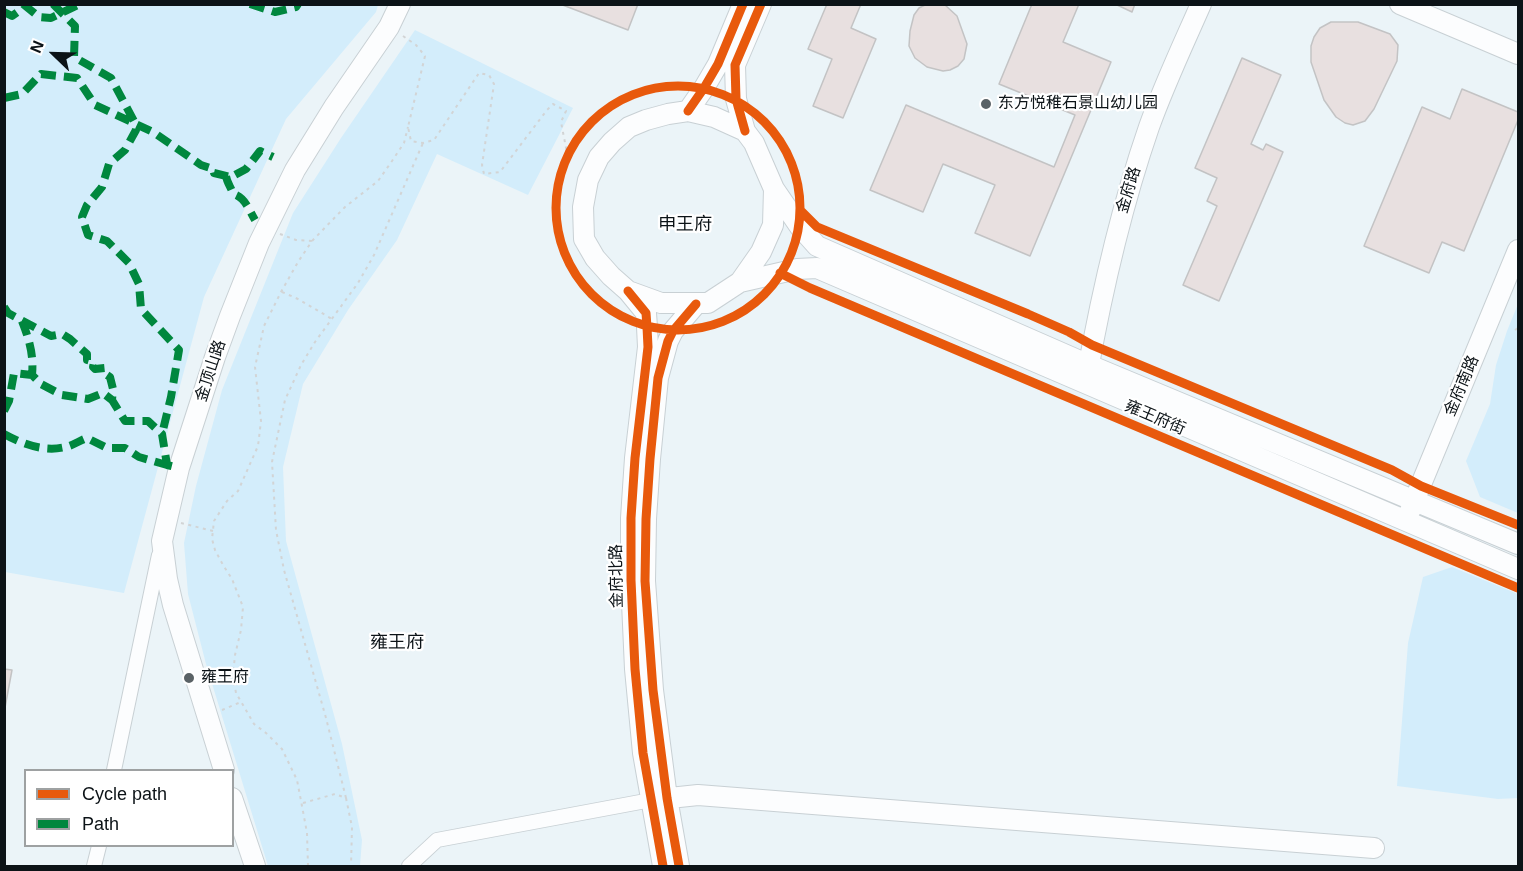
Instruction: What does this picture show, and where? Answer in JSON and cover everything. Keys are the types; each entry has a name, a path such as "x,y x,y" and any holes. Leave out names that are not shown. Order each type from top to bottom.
{"main road":[{"name":"金顶山路","path":"223,769 173,605 162,541 179,468 215,357 265,229 295,170 388,27 400,4"},
{"path":"688,111 717,64 743,4"},
{"path":"745,131 714,117 688,111 668,114 629,127 599,157 588,180 582,207 584,239 595,258 628,291 662,303 708,303 740,282 761,252 773,225 774,189 754,143 745,131 736,99 735,65 761,4"},
{"name":"金府路","path":"1088,374 1116,233 1134,174 1150,125 1201,4"},
{"path":"1400,4 1518,54"},
{"name":"雍王府街","path":"774,189 817,246 1406,521 1518,569"},
{"name":"金府南路","path":"1406,521 1518,250"},
{"name":"雍王府街","path":"740,282 797,269 817,268 1415,500 1518,544"},
{"name":"金府北路","path":"628,291 646,313 648,347 635,458 631,519 635,669 643,753 679,867"},
{"name":"金府北路","path":"663,867 645,581 646,519 658,378 673,331 696,304"},
{"path":"659,799 698,795 1374,848"},
{"path":"234,804 255,867"}],"street":[{"path":"114,769 162,541"},
{"path":"409,867 436,840 659,799"},
{"path":"94,867 99,847"}],"path":[{"path":"308,867 306,833 297,780 282,749 254,724 236,693 233,676 243,607 232,579 215,550 212,539 214,521 238,491 258,446 261,421 255,367 264,326 281,292 312,241 345,207 378,180 404,143 425,56 416,45 388,27"},
{"path":"408,127 411,141 423,143 434,140 479,73 489,75 494,84 482,165 483,174 500,172 553,104 566,111 561,122 567,162"},
{"path":"567,162 578,142"},
{"path":"351,867 352,827 346,798 284,570 276,530 272,462 285,400 301,365 358,283 374,255 423,143"},
{"path":"265,229 296,240 312,241"},
{"path":"281,292 332,319"},
{"path":"168,519 213,531"},
{"path":"207,717 241,702"},
{"path":"302,803 335,794 346,798"}],"shaded area":[{"path":"4,5 378,5 376,12 286,119 204,297 124,593 5,572"},
{"path":"415,30 573,108 528,195 437,154 397,240 348,310 303,384 283,467 286,541 342,744 362,840 360,866 268,866 206,664 188,594 184,543 196,486 222,390 293,213"},
{"path":"1518,304 1518,513 1480,497 1466,461 1490,404 1496,365"},
{"path":"1452,567 1518,594 1518,798 1498,799 1397,786 1408,643 1423,577"}],"building":[{"path":"560,4 638,4 628,30"},
{"path":"827,4 861,4 851,28 876,39 843,118 813,106 832,59 808,49"},
{"path":"927,4 945,5 957,16 967,44 964,59 950,70 943,71 927,67 915,58 909,46 914,15 919,8"},
{"path":"1032,4 1079,4 1063,42 1111,62 1030,256 975,233 995,185 943,164 923,212 870,190 906,105 1054,167 1075,115 999,84"},
{"path":"1115,4 1135,4 1132,12"},
{"path":"1331,22 1358,22 1390,34 1398,45 1397,61 1374,109 1365,121 1353,125 1336,117 1324,100 1311,62 1311,46 1314,37 1320,28"},
{"path":"1242,58 1281,75 1251,144 1263,150 1266,144 1283,152 1219,301 1183,285 1217,206 1207,201 1217,178 1195,168"},
{"path":"1462,89 1518,112 1518,120 1464,251 1442,242 1429,273 1364,246 1422,107 1450,119"},
{"path":"4,669 12,670 4,713"}],"marked path":[{"path":"4,12 12,16 19,11 22,4"},
{"path":"23,4 39,17 51,18 80,4"},
{"path":"53,4 75,26 74,57 111,78 135,123 136,130 125,150 109,164 102,187 87,205 82,217 88,235 107,241 129,263 139,284 141,309 179,350 162,434"},
{"path":"250,4 275,12 296,7 298,4"},
{"path":"4,98 22,94 41,74 77,78 95,105 153,132 201,165 213,169 214,173 231,177 246,169 260,151 273,157"},
{"path":"226,176 233,194 244,201 255,220"},
{"path":"4,307 8,313 51,336 62,334 87,354 87,360 94,362 95,369 105,368 113,389 112,400 125,421 148,421 162,434 167,465 179,468"},
{"path":"22,321 30,347 32,375 41,384 62,395 88,399 103,393 112,400"},
{"path":"4,411 9,401 14,373 32,375"},
{"path":"4,434 20,442 52,449 69,446 87,438 107,448 125,448 139,457 167,465"}],"cycle path":[{"path":"688,111 718,64 743,4"},
{"path":"745,131 736,99 735,65 761,4"},
{"path":"678,86 702,88 725,95 746,106 764,122 780,140 791,161 798,184 800,208 798,232 791,255 780,276 764,294 746,310 725,321 702,328 678,330 654,328 631,321 610,310 592,294 576,276 565,255 558,232 556,208 558,184 565,161 576,140 592,122 610,106 631,95 654,88 678,86"},
{"path":"800,210 817,227 1028,314 1092,345 1392,470 1421,486 1518,525"},
{"path":"780,273 810,288 1518,588"},
{"path":"628,291 646,313 647,327 648,347 635,458 631,518 631,580 635,669 643,753 663,866"},
{"path":"679,866 667,798 653,690 645,581 646,519 658,378 673,331 696,304"}],"place":[{"name":"东方悦稚石景山幼儿园","path":"986,104"},
{"name":"雍王府","path":"189,678"}],"district":[{"name":"申王府","path":"685,225"},
{"name":"雍王府","path":"397,643"}]}
